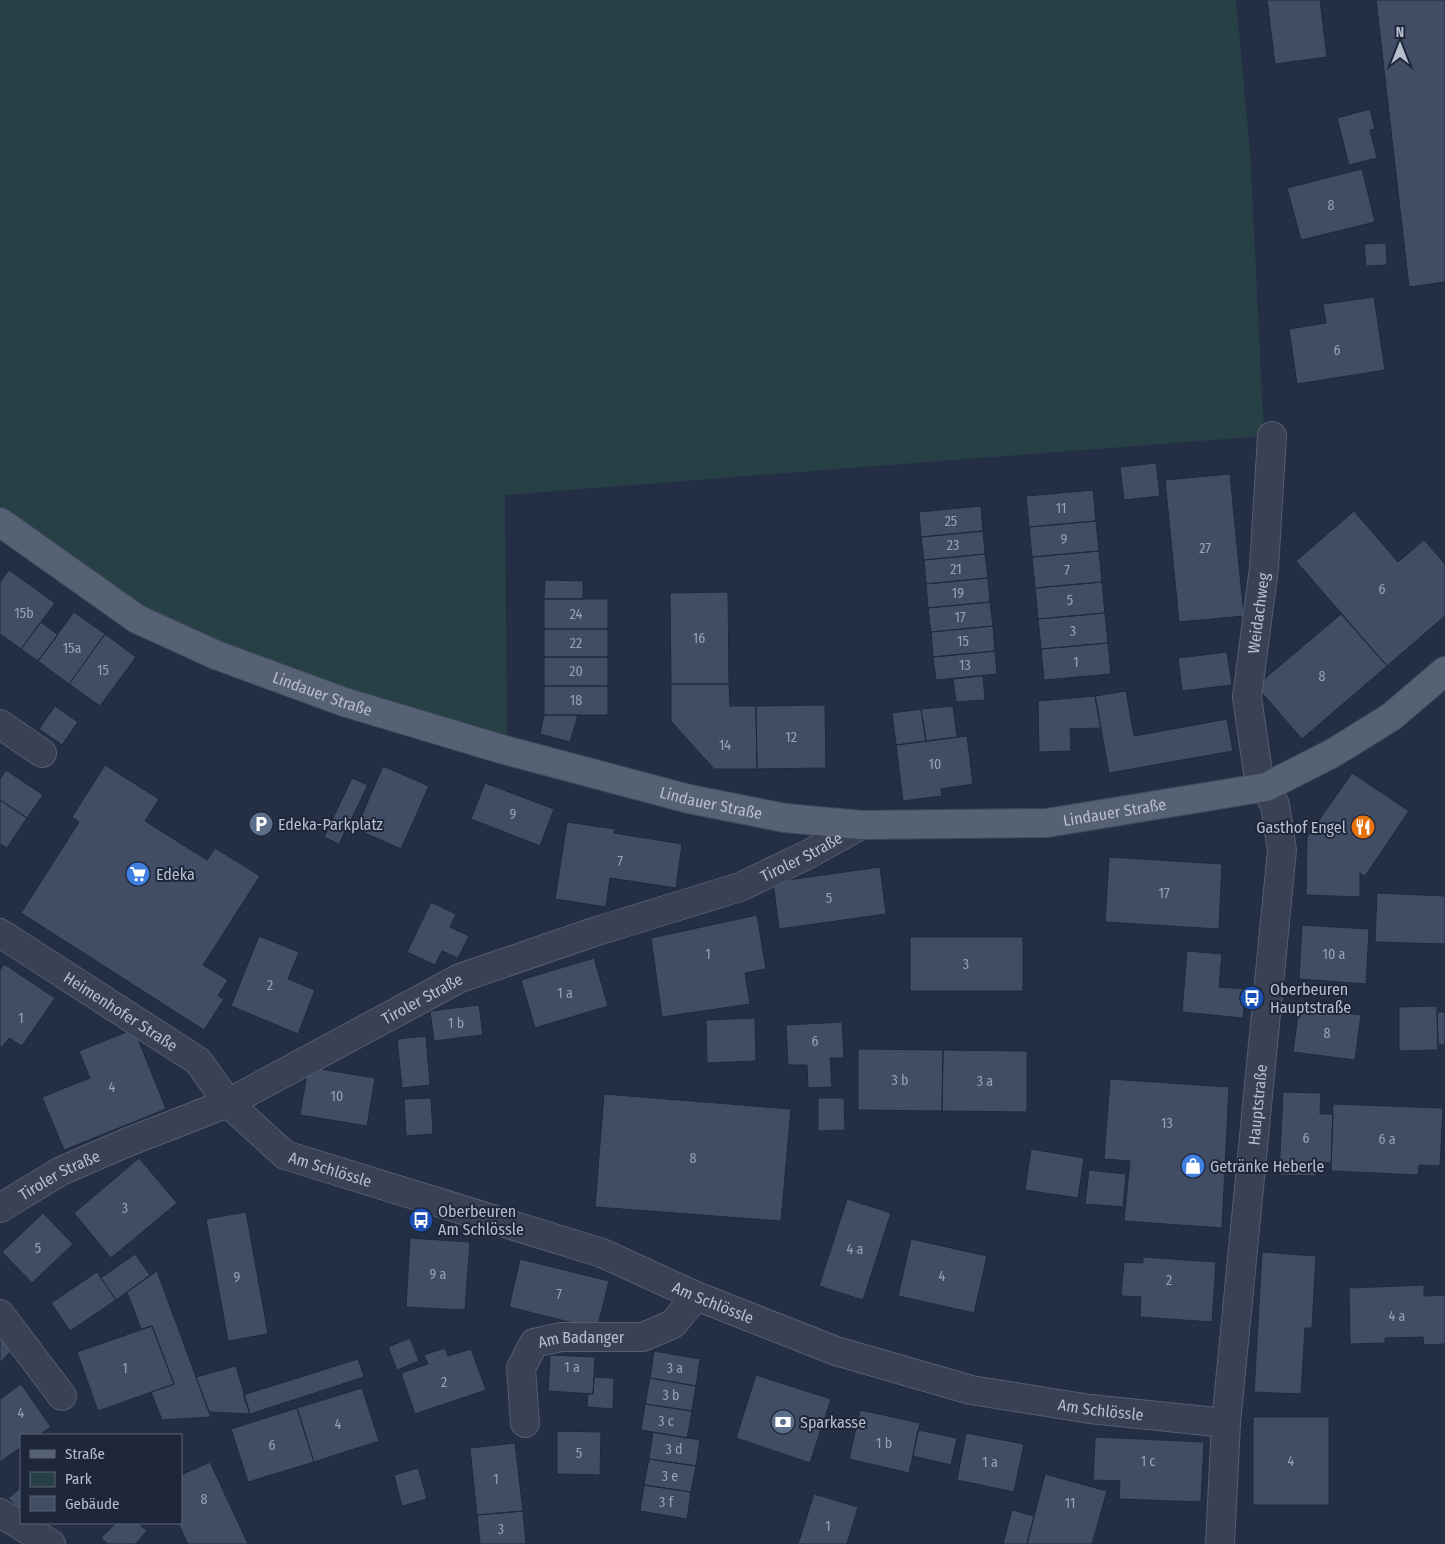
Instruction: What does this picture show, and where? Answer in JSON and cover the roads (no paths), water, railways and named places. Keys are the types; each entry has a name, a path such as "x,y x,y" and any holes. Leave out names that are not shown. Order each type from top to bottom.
{"main road":[{"name":"Lindauer Straße","path":"0,522 137,619 216,655 344,702 501,749 689,799 785,818 861,824 1047,823 1266,787 1333,753 1391,717 1445,671"}],"street":[{"name":"Weidachweg","path":"1266,787 1258,773 1247,697 1264,568 1272,436"},
{"path":"0,724 42,754"},
{"name":"Hauptstraße","path":"1220,1544 1226,1423 1282,850 1275,805 1266,787"},
{"name":"Tiroler Straße","path":"0,1208 61,1171 228,1102 460,978 594,932 740,887 807,855 861,824"},
{"name":"Heimenhofer Straße","path":"0,933 198,1061 228,1102"},
{"name":"Am Schlössle","path":"228,1102 285,1155 602,1253 696,1296 836,1351 971,1390 1090,1409 1226,1423"},
{"name":"Am Badanger","path":"525,1423 521,1368 534,1343 561,1336 643,1337 673,1324 696,1296"},
{"path":"0,1314 62,1396"},
{"path":"0,1513 51,1544"}],"place":[{"name":"Edeka-Parkplatz","path":"261,824"},
{"name":"Gasthof Engel","path":"1363,827"},
{"name":"Edeka","path":"138,874"},
{"name":"Oberbeuren Hauptstraße","path":"1252,998"},
{"name":"Getränke Heberle","path":"1193,1166"},
{"name":"Oberbeuren Am Schlössle","path":"421,1220"},
{"name":"Sparkasse","path":"783,1422"}]}
